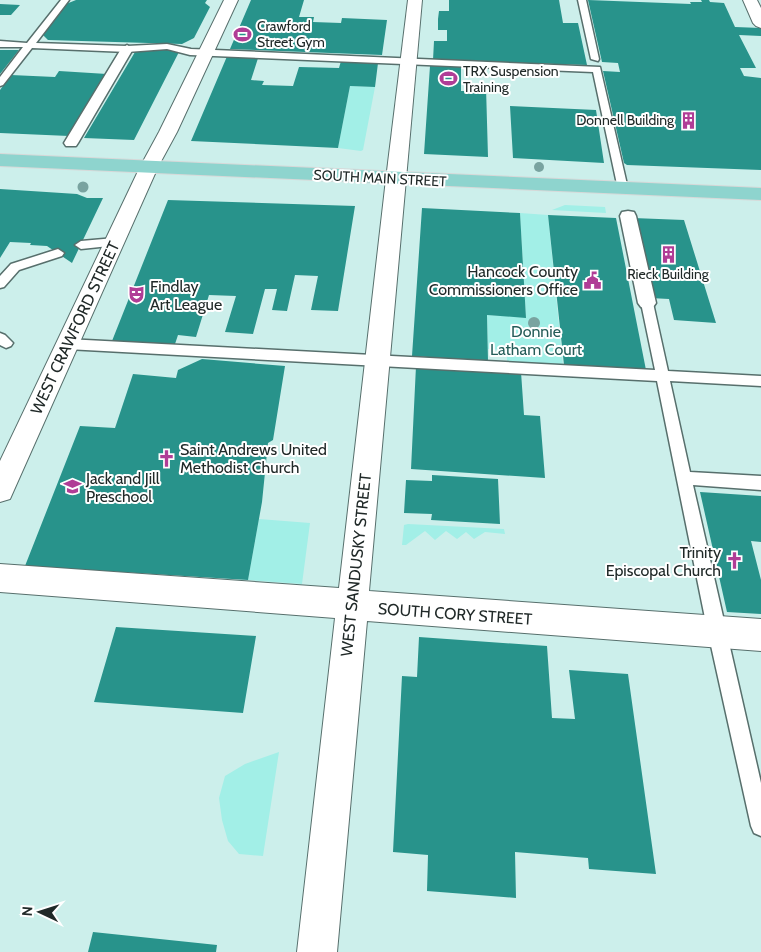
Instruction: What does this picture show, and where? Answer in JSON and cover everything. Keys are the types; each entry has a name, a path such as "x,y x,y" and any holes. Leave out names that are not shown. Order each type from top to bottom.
{"main road":[{"name":"SOUTH MAIN STREET","path":"0,160 761,194"}],"street":[{"name":"WEST CRAWFORD STREET","path":"0,490 149,167 168,132 231,0"},
{"name":"WEST SANDUSKY STREET","path":"317,952 415,0"},
{"path":"750,0 761,23"},
{"path":"71,143 128,49"},
{"path":"628,216 647,304"},
{"name":"SOUTH CORY STREET","path":"0,578 352,606 761,635"}],"lane":[{"path":"0,83 65,0"},
{"path":"582,0 623,189"},
{"path":"0,44 128,49 147,47 182,48 190,52 408,60 596,64"},
{"path":"81,246 115,242"},
{"path":"0,284 16,267 58,253"},
{"path":"647,304 717,632 761,826"},
{"path":"67,344 377,359 761,381"},
{"path":"684,478 761,483"}],"shaded area":[{"path":"0,0 761,0 761,952 0,952"}],"green space":[{"path":"350,86 375,87 363,150 361,151 338,148"},
{"path":"565,205 605,207 606,213 552,210"},
{"name":"Donnie Latham Court","path":"520,213 548,215 563,366 507,363 507,350 488,349 487,315 526,317"},
{"path":"259,519 310,523 302,584 248,580"},
{"path":"404,525 504,529 505,534 485,532 474,539 466,532 457,539 446,531 435,540 425,531 406,545 402,545"},
{"path":"279,752 263,856 239,854 228,841 222,820 219,798 225,776 245,764"}],"building":[{"path":"76,0 207,0 205,3 210,7 194,38 182,44 48,40 43,35 66,4"},
{"path":"251,0 304,0 299,17 314,17 313,22 341,23 342,18 387,20 382,55 230,49"},
{"path":"449,0 559,0 563,23 578,23 587,65 433,60 434,41 447,41 447,30 438,30 438,19 439,11 449,11"},
{"path":"588,0 691,4 690,2 709,0 710,2 724,3 735,27 761,28 761,36 739,35 756,68 740,68 744,76 761,78 761,170 627,165 624,163 603,71 620,72 618,63 602,62"},
{"path":"0,4 20,5 11,15 0,15"},
{"path":"149,48 180,50 134,140 84,138 135,52 147,52"},
{"path":"0,50 19,50 0,74"},
{"path":"228,54 259,55 251,80 264,81 262,85 293,86 299,67 339,68 341,61 378,63 375,87 350,86 338,148 191,141"},
{"path":"430,66 461,67 461,91 467,91 467,86 486,87 488,157 424,154"},
{"path":"59,71 107,74 69,136 0,133 0,90 11,75 55,77"},
{"path":"510,106 596,110 604,163 513,158"},
{"path":"0,189 77,194 87,198 103,198 72,263 47,246 30,245 31,243 10,242 0,258"},
{"path":"168,200 355,206 338,311 311,310 318,276 295,275 287,311 272,310 277,289 265,289 253,334 225,332 236,296 209,295 196,337 178,335 175,344 112,341"},
{"path":"422,208 520,213 526,318 487,315 488,361 412,356"},
{"path":"548,215 616,218 646,370 564,365"},
{"name":"Rieck Building","path":"633,218 684,220 716,323 674,320 669,299 650,298"},
{"name":"Saint Andrews United Methodist Church","path":"202,359 285,366 273,440 268,443 262,502 248,580 25,566 80,426 115,428 133,374 176,378 178,370"},
{"path":"416,366 521,372 524,415 540,416 545,478 411,469"},
{"path":"432,475 498,479 500,524 431,520 432,514 404,513 406,480 432,481"},
{"name":"Trinity Episcopal Church","path":"700,492 761,496 761,542 751,541 761,580 761,614 727,612"},
{"path":"116,627 256,636 243,713 94,702"},
{"path":"419,637 547,646 552,718 575,719 569,670 628,674 656,874 589,869 588,858 515,852 516,898 427,891 428,855 393,852 402,676 417,677"},
{"path":"93,932 217,945 216,952 88,952"}],"place":[{"name":"Crawford Street Gym","path":"243,34"},
{"name":"TRX Suspension Training","path":"449,79"},
{"name":"Donnell Building","path":"688,120"},
{"name":"Rieck Building","path":"668,254"},
{"name":"Hancock County Commissioners Office","path":"592,280"},
{"name":"Findlay Art League","path":"136,295"},
{"name":"Saint Andrews United Methodist Church","path":"166,458"},
{"name":"Jack and Jill Preschool","path":"72,487"},
{"name":"Trinity Episcopal Church","path":"735,561"}]}
